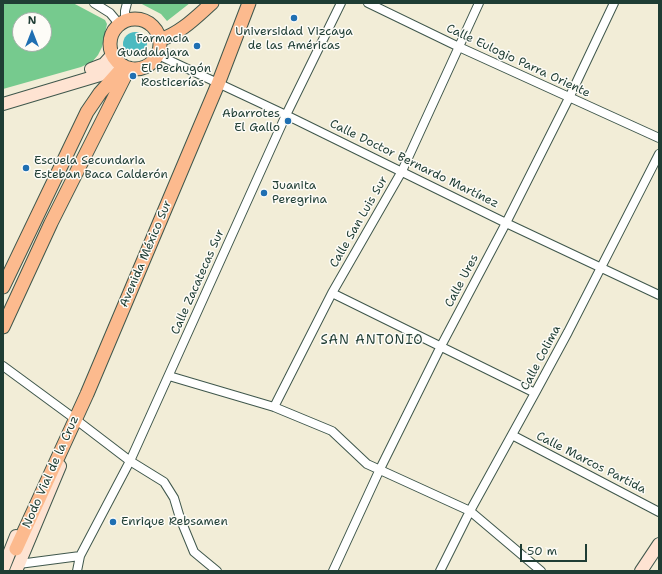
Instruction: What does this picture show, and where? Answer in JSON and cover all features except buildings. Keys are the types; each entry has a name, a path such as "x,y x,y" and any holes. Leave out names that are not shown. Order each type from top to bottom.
{"main road":[{"path":"160,40 183,29 212,3"},
{"name":"Avenida México Sur","path":"3,569 17,534 87,394 218,84 247,5"},
{"path":"3,95 99,67 109,59 136,69 144,68 151,64 160,51 159,34 154,27 139,19 130,19 116,28 110,44 121,63"},
{"path":"3,104 100,75 121,63"},
{"path":"3,287 87,112 121,63"},
{"path":"3,327 51,223 121,63"},
{"path":"15,261 31,266"},
{"name":"Nodo Vial de la Cruz","path":"16,549 87,394"},
{"name":"Avenida México Sur","path":"17,568 75,419"},
{"path":"641,571 659,544"}],"street":[{"path":"94,3 122,23 128,3"},
{"name":"Calle Zacatecas Sur","path":"77,571 80,556 130,461 286,115 341,3"},
{"name":"Calle Eulogio Parra Oriente","path":"368,3 459,47 659,138"},
{"name":"Calle San Luis Sur","path":"274,407 332,294 402,171 479,3"},
{"name":"Calle Ures","path":"333,571 380,469 441,346 506,223 569,98 614,3"},
{"name":"Calle Doctor Bernardo Martínez","path":"158,55 659,295"},
{"name":"Calle Colima","path":"440,571 470,511 536,393 659,154"},
{"path":"332,294 536,393"},
{"path":"3,366 130,461 164,482 174,498 180,518 194,552 217,571"},
{"path":"169,376 274,407 332,431 367,464 470,511 541,571"},
{"name":"Calle Marcos Partida","path":"512,436 659,512"},
{"path":"17,568 80,556"}],"green space":[{"path":"3,3 73,3 105,20 107,24 102,47 98,55 92,62 81,67 3,89"},
{"path":"140,3 190,3 167,21 161,14"}],"water":[{"path":"135,32 144,35 147,44 144,53 135,56 126,53 123,44 126,35"}],"place":[{"name":"Universidad Vizcaya de las Américas","path":"294,18"},
{"name":"Farmacia Guadalajara","path":"197,46"},
{"name":"El Pechugón Rosticerías","path":"133,76"},
{"name":"Abarrotes El Gallo","path":"288,121"},
{"name":"Escuela Secundaria Esteban Baca Calderón","path":"26,168"},
{"name":"Juanita Peregrina","path":"264,193"},
{"name":"Enrique Rebsamen","path":"113,522"}],"district":[{"name":"SAN ANTONIO","path":"372,341"}]}
